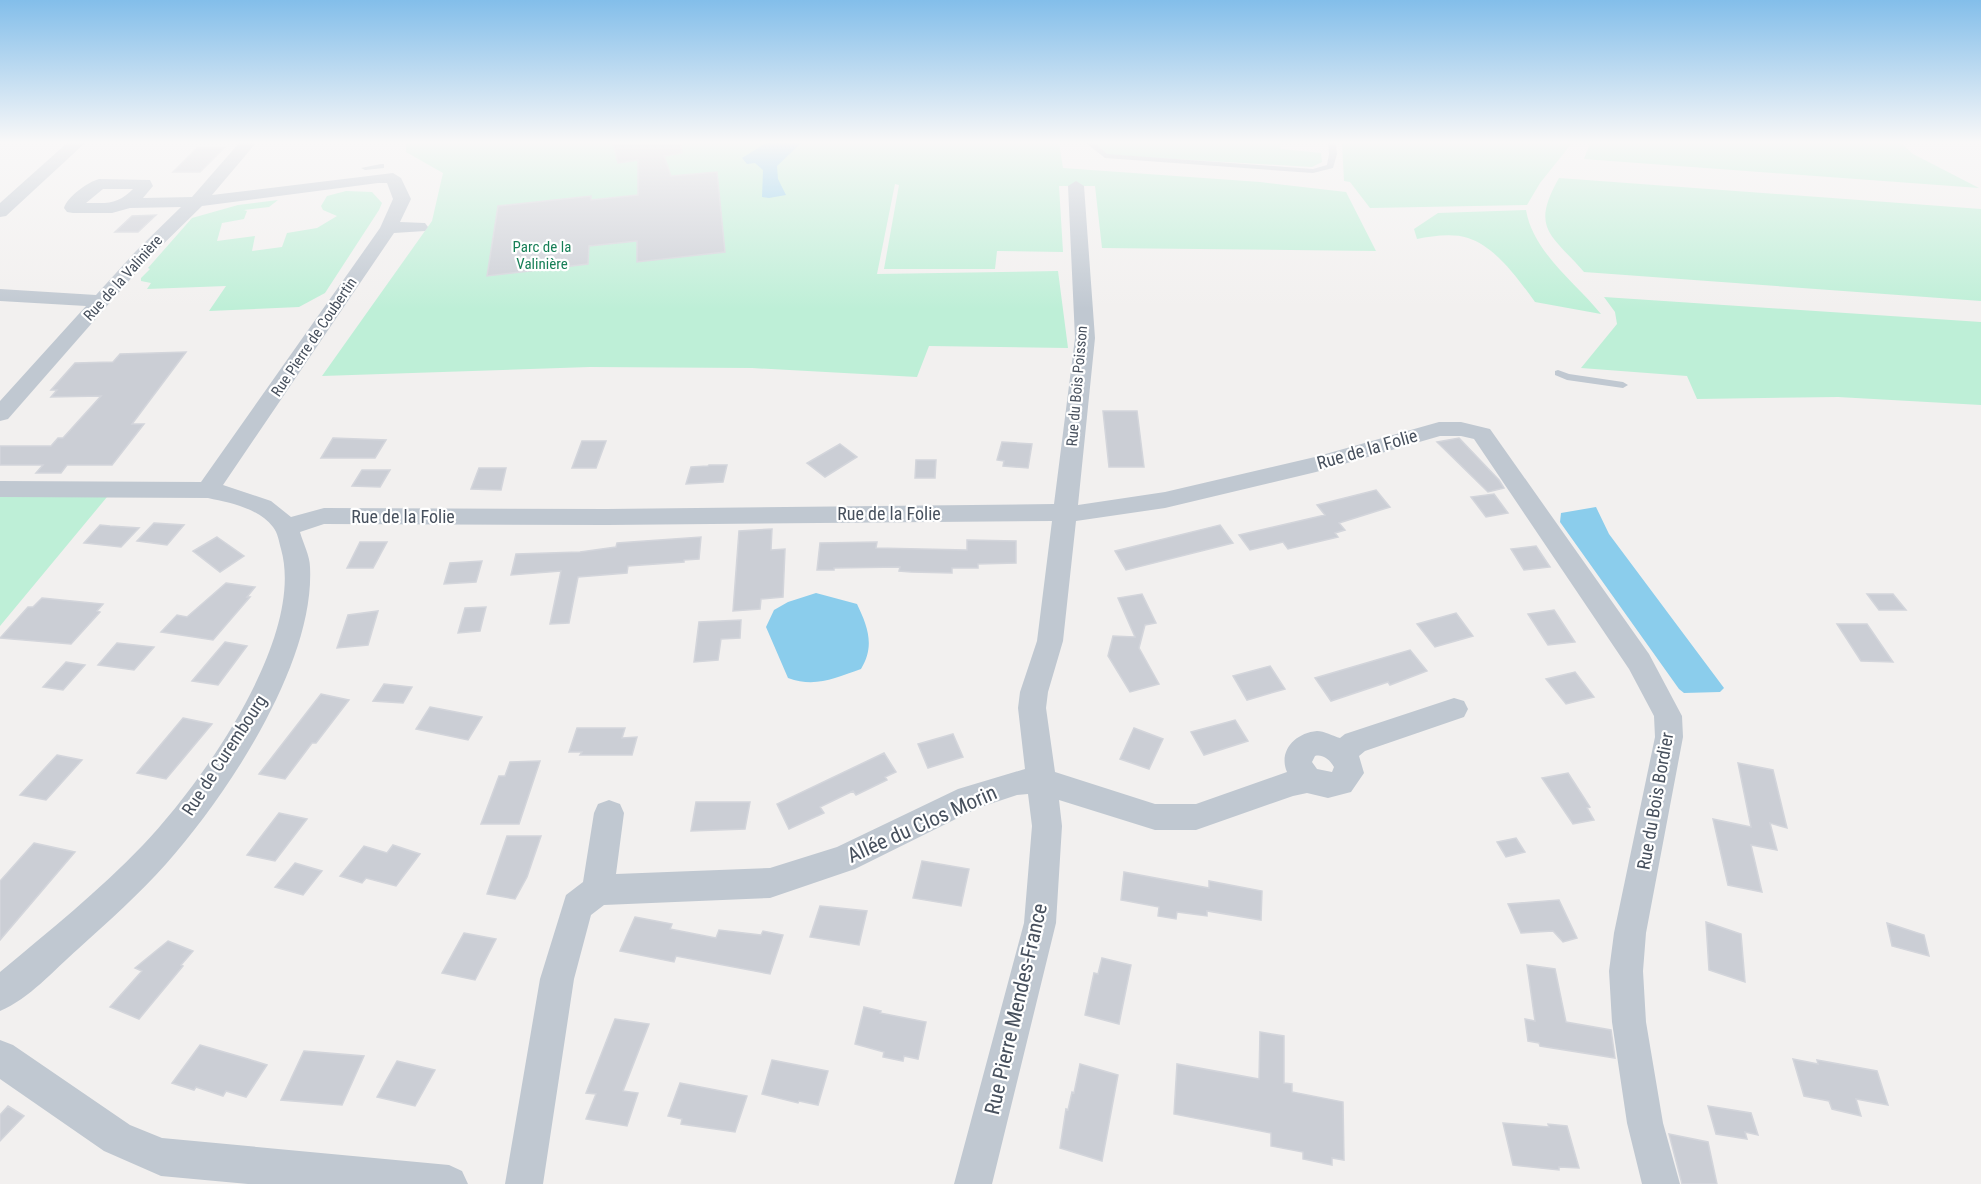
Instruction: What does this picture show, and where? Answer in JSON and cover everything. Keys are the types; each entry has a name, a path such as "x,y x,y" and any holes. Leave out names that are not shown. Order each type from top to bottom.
{"street":[{"path":"0,212 15,198"},
{"name":"Rue de la Valinière","path":"0,414 142,255 200,198"},
{"path":"129,203 197,202 225,198"},
{"name":"Rue Pierre de Coubertin","path":"208,490 389,228 402,198"},
{"name":"Rue du Bois Poisson","path":"1064,513 1085,339 1077,198"},
{"path":"389,228 419,227"},
{"path":"0,295 103,301"},
{"name":"Rue de la Folie","path":"287,528 310,518 324,516 555,517 1082,513 1165,500 1316,464 1439,429 1461,429 1482,434"},
{"name":"Rue du Bois Bordier","path":"1482,434 1608,615 1659,695 1668,716 1669,737 1630,933 1626,971 1629,1022 1645,1123 1661,1184"},
{"name":"Rue de Curembourg","path":"0,489 208,490 257,504 271,512 287,528 299,562 298,592 292,626 263,699 198,799 156,852 111,898 0,994"},
{"name":"Rue Pierre Mendes-France","path":"973,1184 1040,923 1047,826 1032,708 1034,692 1050,641 1064,513"},
{"name":"Allée du Clos Morin","path":"598,890 770,883 844,859 969,798 1017,782 1041,780 1069,791 1155,817 1196,817 1293,783 1308,780 1325,787 1341,783 1349,773 1347,760 1342,754 1355,742 1454,710"},
{"path":"524,1184 557,979 577,906 598,890 609,813"},
{"path":"0,1058 117,1138 161,1157 442,1184"}],"lane":[{"path":"1558,373 1567,377 1623,385"}],"green space":[{"path":"326,198 378,198 382,203 325,293 299,307 209,311 226,286 147,289 151,283 141,281 150,269 148,268 192,218 238,205 278,200 269,207 244,210 247,211 244,219 222,223 217,241 255,236 252,251 282,247 287,233 317,228 337,216 323,210 321,206"},
{"name":"Parc de la Valinière","path":"437,198 892,198 877,274 1058,271 1068,348 929,346 917,377 752,368 590,367 322,376 432,221"},
{"name":"Parc de la Valinière","path":"897,198 1060,198 1063,252 997,251 995,269 884,269"},
{"name":"Parc de la Valinière","path":"1096,198 1349,198 1376,251 1102,248"},
{"path":"1363,198 1531,198 1527,205 1370,208"},
{"path":"1549,198 1835,198 1981,209 1981,301 1584,272 1548,230 1545,220"},
{"path":"1526,210 1530,225 1546,253 1601,314 1535,302 1506,265 1478,242 1456,236 1417,239 1414,229 1438,213"},
{"path":"1604,297 1981,322 1981,405 1838,397 1697,399 1687,376 1581,368 1617,324 1615,312"},
{"path":"0,497 107,497 0,626"}],"water":[{"path":"1596,507 1609,534 1724,688 1720,692 1684,693 1679,689 1560,522 1561,513"},
{"path":"816,593 857,604 867,629 868,652 861,669 825,681 798,681 788,678 766,627 774,610 788,602"}],"building":[{"path":"570,198 720,198 725,252 637,262 637,241 589,246 588,264 487,276 498,206"},
{"path":"156,215 138,232 115,232 132,216"},
{"path":"186,352 132,424 144,424 112,465 67,465 61,473 36,473 43,465 0,465 0,446 51,446 58,438 63,438 101,396 51,397 57,390 51,390 75,363 113,362 120,354"},
{"path":"1103,411 1137,411 1144,467 1109,467"},
{"path":"333,438 386,440 375,458 321,458"},
{"path":"1459,438 1504,488 1488,492 1437,442"},
{"path":"582,441 606,441 596,468 572,468"},
{"path":"1002,442 1032,444 1028,468 1003,466 1004,461 997,460"},
{"path":"840,444 857,457 825,477 807,463"},
{"path":"916,460 936,460 935,478 915,478"},
{"path":"727,465 723,482 686,484 691,467"},
{"path":"479,468 506,468 501,490 471,489"},
{"path":"362,470 390,470 380,487 352,486"},
{"path":"1376,490 1390,507 1339,523 1345,530 1335,533 1338,537 1288,549 1283,542 1250,550 1239,535 1325,515 1317,505"},
{"path":"1494,494 1508,513 1486,517 1471,497"},
{"path":"154,523 184,525 167,545 137,541"},
{"path":"100,525 139,528 121,547 84,543"},
{"path":"1220,525 1233,543 1126,570 1115,551"},
{"path":"772,529 771,550 785,549 783,597 761,599 760,609 733,611 739,531"},
{"path":"217,537 244,556 220,572 193,551"},
{"path":"701,537 699,559 628,566 627,573 578,577 569,623 550,624 561,571 511,575 516,554 580,552 616,547 617,543"},
{"path":"967,540 1016,541 1016,563 978,564 978,568 952,568 952,573 899,571 900,567 817,570 820,543 877,542 876,548 967,550"},
{"path":"360,542 387,542 373,568 347,568"},
{"path":"1536,546 1550,567 1524,570 1511,549"},
{"path":"482,561 476,582 444,584 450,563"},
{"path":"226,583 255,587 247,597 250,597 213,640 161,632 177,615 187,617"},
{"path":"1142,594 1156,623 1145,625 1139,648 1159,684 1130,692 1108,656 1113,636 1135,637 1118,598"},
{"path":"1867,594 1893,594 1906,610 1879,610"},
{"path":"42,598 103,604 97,611 100,612 71,644 0,638 28,607 33,607"},
{"path":"486,607 480,631 458,633 465,608"},
{"path":"1554,610 1575,642 1548,645 1528,614"},
{"path":"378,611 368,645 337,648 348,615"},
{"path":"1456,613 1473,636 1435,647 1417,624"},
{"path":"741,620 740,638 721,639 718,660 694,662 699,622"},
{"path":"1837,624 1867,624 1893,662 1861,661"},
{"path":"225,642 247,646 218,685 192,681"},
{"path":"117,643 154,647 134,670 98,665"},
{"path":"1410,650 1427,671 1390,685 1388,682 1331,701 1315,678"},
{"path":"66,662 85,665 63,690 43,687"},
{"path":"1270,666 1285,689 1247,700 1233,676"},
{"path":"1575,672 1594,697 1566,704 1546,679"},
{"path":"384,684 412,687 403,703 373,701"},
{"path":"321,694 349,700 285,779 259,774"},
{"path":"430,707 482,717 468,740 416,729"},
{"path":"183,718 212,724 166,779 137,773"},
{"path":"1235,720 1248,741 1204,755 1191,732"},
{"path":"577,728 625,728 622,738 637,737 632,755 580,755 582,752 569,752"},
{"path":"1134,728 1163,739 1149,769 1120,759"},
{"path":"953,734 963,757 928,768 918,744"},
{"path":"884,753 896,772 885,777 887,780 856,795 853,791 820,807 824,813 789,829 777,804"},
{"path":"57,755 82,760 46,800 20,795"},
{"path":"540,761 519,824 481,824 499,776 505,776 510,762"},
{"path":"1738,763 1773,770 1787,828 1770,823 1777,850 1751,845 1762,892 1728,885 1713,819 1751,827"},
{"path":"1568,773 1590,807 1587,808 1594,820 1573,824 1542,778"},
{"path":"696,802 750,802 745,829 691,831"},
{"path":"279,813 307,819 275,861 247,855"},
{"path":"507,836 541,836 527,877 515,899 487,894"},
{"path":"1516,838 1525,852 1506,857 1497,842"},
{"path":"34,843 75,852 0,940 0,881"},
{"path":"393,845 420,854 396,886 366,878 362,883 340,876 364,846 387,853"},
{"path":"922,861 969,869 961,906 913,898"},
{"path":"295,863 322,871 303,895 275,887"},
{"path":"1124,872 1209,888 1209,881 1262,891 1261,920 1207,911 1207,916 1177,912 1176,919 1158,916 1159,907 1121,900"},
{"path":"1559,900 1577,938 1563,942 1553,931 1521,933 1508,904"},
{"path":"820,906 867,911 859,945 810,937"},
{"path":"635,917 672,924 670,929 716,938 719,930 761,935 763,931 783,935 770,974 676,956 674,962 620,951"},
{"path":"1706,922 1741,934 1745,982 1709,970"},
{"path":"1887,923 1924,935 1929,956 1892,946"},
{"path":"464,933 496,939 475,980 442,973"},
{"path":"168,941 193,951 139,1019 110,1007 142,971 135,968"},
{"path":"1102,958 1131,965 1119,1024 1085,1015 1094,973 1098,974"},
{"path":"1527,965 1555,969 1566,1022 1611,1030 1615,1058 1540,1046 1539,1043 1528,1041 1525,1019 1535,1021"},
{"path":"864,1007 881,1011 880,1013 926,1022 918,1059 904,1056 903,1061 883,1057 884,1052 855,1044"},
{"path":"615,1019 649,1024 623,1091 638,1093 627,1126 586,1119 596,1094 586,1093"},
{"path":"1260,1032 1284,1036 1284,1083 1292,1084 1292,1092 1343,1102 1344,1160 1332,1158 1332,1165 1303,1159 1303,1152 1271,1146 1271,1133 1174,1114 1177,1064 1259,1079"},
{"path":"200,1045 267,1065 246,1097 226,1091 223,1096 196,1087 194,1090 172,1083"},
{"path":"304,1051 364,1056 342,1105 281,1100"},
{"path":"1793,1059 1818,1064 1817,1060 1877,1071 1888,1105 1856,1099 1861,1116 1832,1109 1829,1101 1804,1096"},
{"path":"772,1060 828,1071 818,1105 799,1101 798,1103 762,1094"},
{"path":"397,1061 435,1070 415,1106 377,1097"},
{"path":"1080,1064 1118,1075 1102,1161 1060,1148 1066,1109 1068,1110 1072,1092 1074,1093"},
{"path":"680,1083 747,1096 735,1132 681,1124 682,1119 668,1116"},
{"path":"8,1106 24,1116 0,1141 0,1115"},
{"path":"1708,1106 1751,1113 1758,1135 1745,1132 1747,1139 1716,1134"},
{"path":"1503,1123 1549,1127 1548,1124 1567,1126 1579,1168 1559,1167 1559,1170 1513,1165"},
{"path":"1669,1134 1708,1142 1717,1184 1682,1184"}]}
